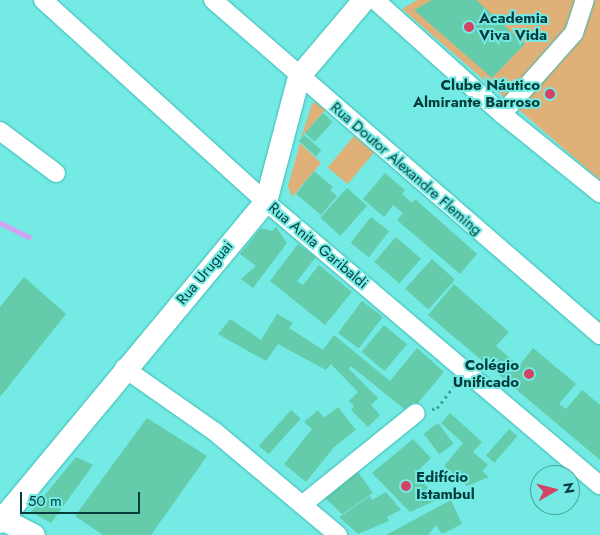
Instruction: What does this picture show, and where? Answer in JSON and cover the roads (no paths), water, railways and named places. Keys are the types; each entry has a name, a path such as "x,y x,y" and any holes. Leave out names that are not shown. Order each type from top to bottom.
{"main road":[{"name":"Rua Uruguai","path":"1,520 124,368 266,202 299,76 364,0"},
{"path":"1,520 34,535"}],"street":[{"name":"Rua Anita Garibaldi","path":"43,0 266,202 600,485"},
{"name":"Rua Doutor Alexandre Fleming","path":"213,0 600,336"},
{"path":"375,0 502,114 600,192"},
{"path":"502,114 574,33 585,0"},
{"path":"0,131 56,173"},
{"path":"124,368 214,431 338,535"},
{"path":"302,506 416,413"}],"waterway":[{"path":"0,223 29,237"}],"place":[{"name":"Academia Viva Vida","path":"469,27"},
{"name":"Clube Náutico Almirante Barroso","path":"550,94"},
{"name":"Colégio Unificado","path":"529,374"},
{"name":"Edifício Istambul","path":"406,486"}]}
